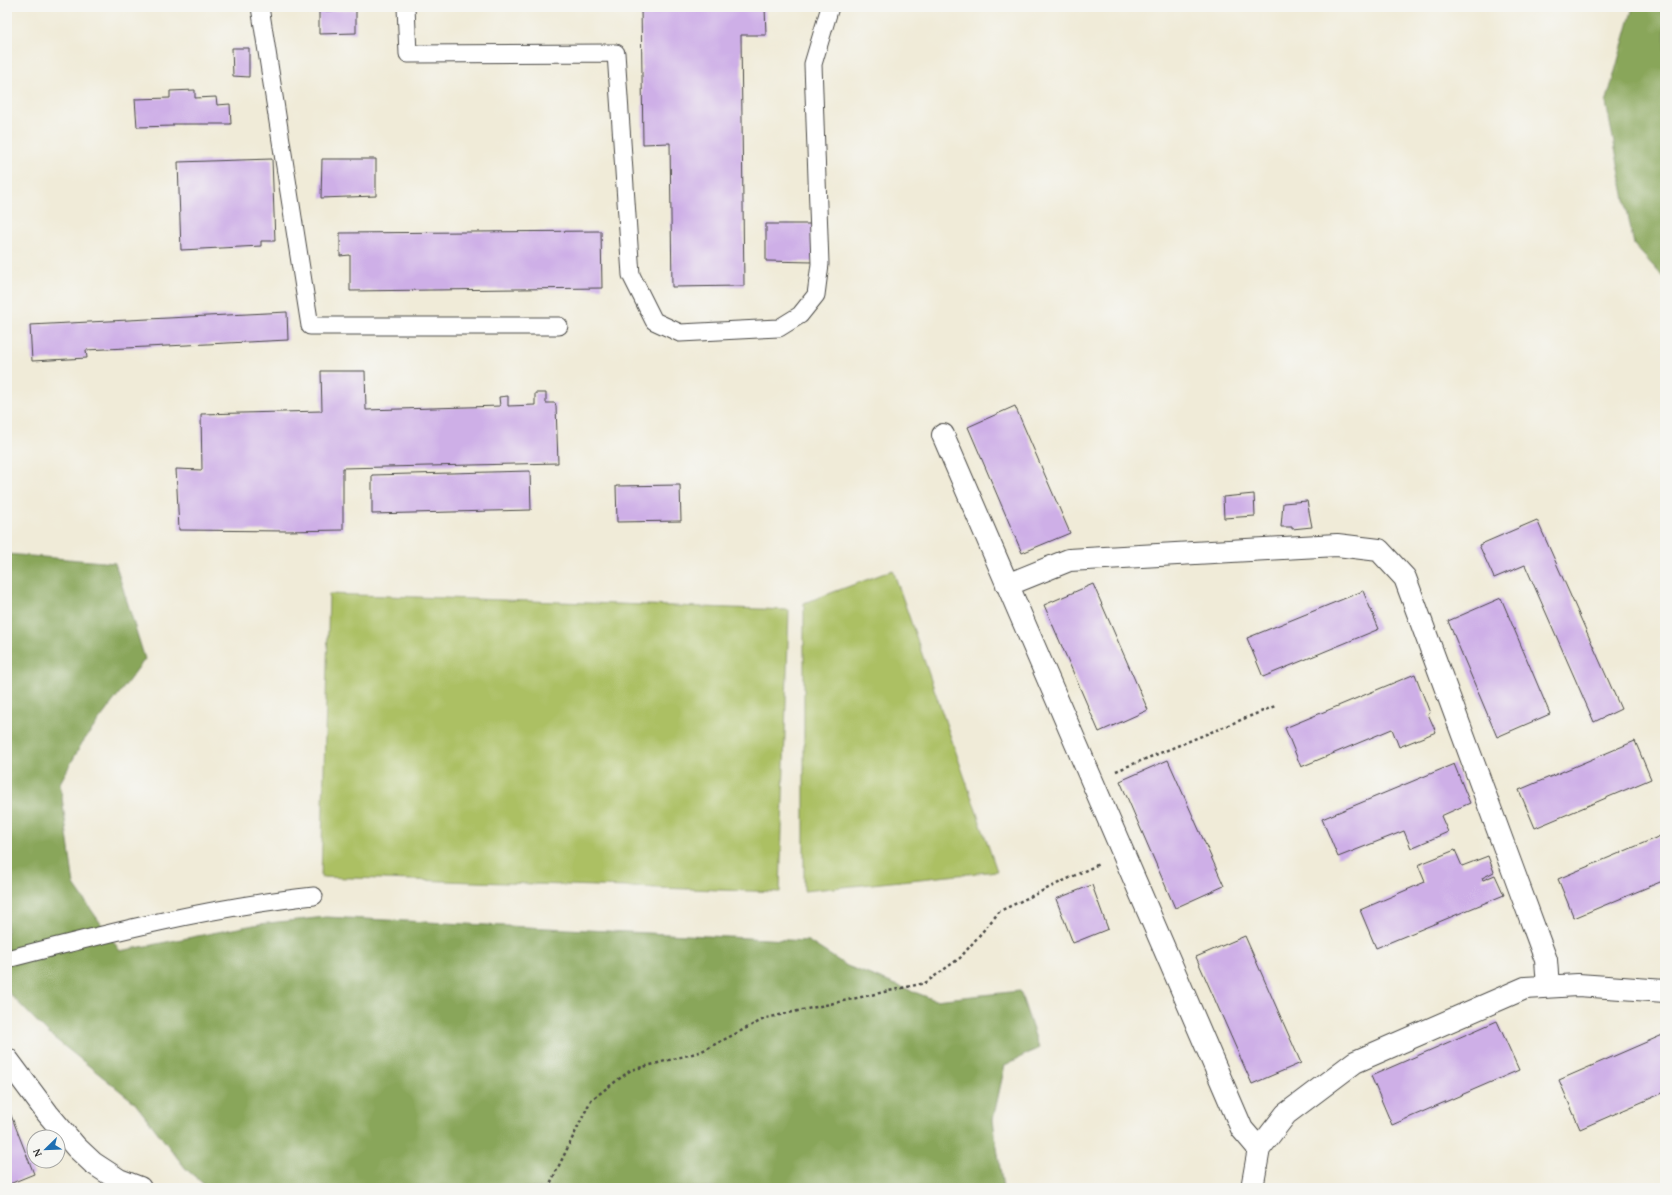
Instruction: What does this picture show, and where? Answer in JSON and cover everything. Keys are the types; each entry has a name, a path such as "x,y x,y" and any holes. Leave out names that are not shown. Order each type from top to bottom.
{"street":[{"path":"943,435 1242,1129 1259,1149"},
{"path":"1007,585 1069,560 1337,545 1379,550 1405,578 1546,960 1548,986"},
{"path":"1252,1188 1259,1149 1286,1114 1355,1062 1525,988 1578,985 1665,991"},
{"path":"7,1059 48,1114 76,1147 93,1163 119,1180 140,1188"}],"lane":[{"path":"260,7 310,326 559,326"},
{"path":"406,7 408,54 616,53 631,275 654,320 680,333 779,328 800,315 816,295 820,264 813,64 830,7"},
{"path":"7,959 125,929 280,900 314,896"}],"path":[{"path":"1092,781 1275,706"},
{"path":"548,1188 591,1100 631,1070 700,1052 766,1018 925,983 960,958 1000,910 1123,852"}],"green space":[{"path":"1633,7 1665,7 1665,279 1634,245 1606,103"},
{"path":"7,554 115,563 145,659 82,743 60,783 74,885 120,951 259,924 326,917 808,941 847,966 935,1000 1020,991 1039,1048 1005,1065 993,1120 1003,1188 208,1188 186,1169 134,1102 49,1034 7,991"},
{"path":"893,570 997,871 804,891 804,603"},
{"path":"329,594 789,610 780,892 321,877"}],"building":[{"path":"641,7 765,7 766,35 741,35 744,286 672,287 670,143 643,144"},
{"path":"356,10 356,33 319,34 319,11"},
{"path":"232,48 249,48 249,77 233,76"},
{"path":"195,90 195,98 216,97 217,105 230,104 231,124 173,124 173,126 137,127 135,99 170,98 170,91"},
{"path":"272,159 275,241 261,241 261,246 181,250 178,162"},
{"path":"322,159 376,159 376,196 321,198"},
{"path":"766,224 814,224 813,262 766,261"},
{"path":"601,231 602,288 350,291 350,255 340,256 340,233"},
{"path":"287,312 288,340 86,350 87,358 32,361 30,325"},
{"path":"321,371 365,371 366,410 500,406 499,397 508,396 508,406 535,405 535,393 546,393 546,403 555,403 556,406 558,463 343,468 343,530 179,530 176,469 202,470 201,414 322,411"},
{"path":"1015,406 1070,533 1022,553 968,427"},
{"path":"530,471 531,510 372,514 372,475"},
{"path":"680,485 681,521 617,522 616,486"},
{"path":"1254,494 1255,516 1224,518 1223,497"},
{"path":"1307,501 1312,527 1292,529 1292,527 1281,527 1283,503"},
{"path":"1537,520 1621,709 1594,722 1525,565 1494,578 1479,545"},
{"path":"1093,584 1148,710 1099,732 1044,605"},
{"path":"1363,591 1379,629 1263,677 1247,638"},
{"path":"1501,598 1550,714 1497,737 1448,621"},
{"path":"1415,674 1430,713 1428,714 1436,732 1399,747 1392,729 1301,767 1285,728"},
{"path":"1635,741 1651,779 1535,828 1519,790"},
{"path":"1168,760 1224,886 1175,908 1120,781"},
{"path":"1454,764 1470,803 1441,816 1448,832 1411,848 1404,831 1338,857 1322,819"},
{"path":"1665,834 1665,880 1574,918 1558,879"},
{"path":"1455,850 1462,866 1488,856 1494,872 1482,878 1483,880 1495,875 1504,895 1376,948 1360,910 1425,882 1418,865"},
{"path":"1092,885 1108,929 1073,943 1056,899"},
{"path":"1245,936 1301,1063 1252,1084 1196,957"},
{"path":"1497,1021 1519,1070 1392,1125 1371,1076"},
{"path":"1665,1034 1665,1092 1580,1129 1559,1080"},
{"path":"7,1105 26,1154 26,1169 32,1169 34,1174 7,1185"}]}
